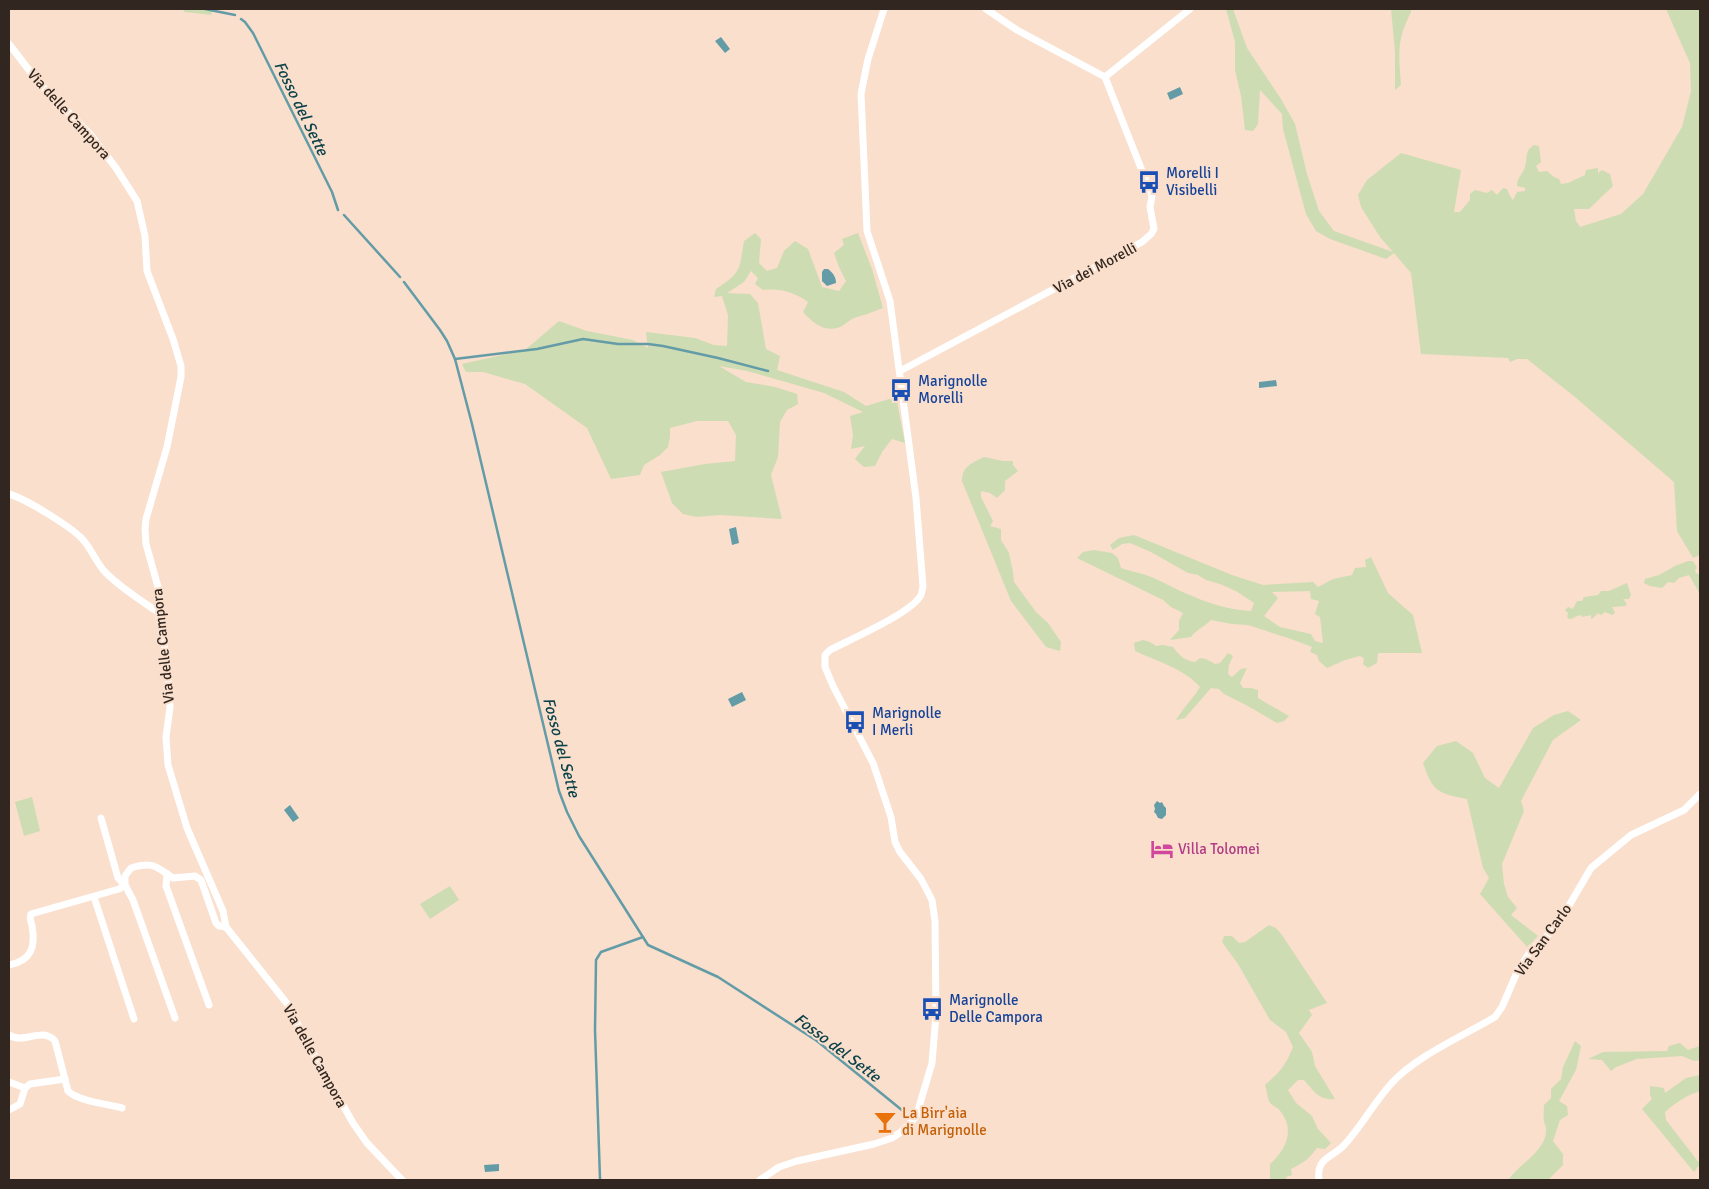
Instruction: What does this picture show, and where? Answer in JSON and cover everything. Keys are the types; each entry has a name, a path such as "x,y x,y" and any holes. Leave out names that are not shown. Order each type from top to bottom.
{"street":[{"path":"760,1180 779,1167 797,1161 874,1144 892,1138 901,1132 916,1117 932,1063 936,1015 935,921 932,900 921,879 900,852 895,842 891,817 873,762 825,667 825,655 830,650 883,624 914,603 921,596 923,587 916,498 890,301 867,230 861,94 868,59 884,9"},
{"path":"986,9 1017,30 1105,77 1190,9"},
{"name":"Via delle Campora","path":"9,44 39,83 90,134 116,168 137,201 145,236 147,271 173,339 181,372 180,387 171,430 146,519 145,530 148,554 160,594 161,601 158,612 167,660 170,707 166,736 168,765 187,828 223,911 226,927 289,1006 302,1033 367,1143 402,1180"},
{"name":"Via dei Morelli","path":"900,371 1100,266 1142,242 1151,234 1154,229 1150,207 1152,196 1105,77"},
{"path":"9,494 17,496 54,518 83,539 104,571 136,598 158,612"},
{"name":"Via San Carlo","path":"1319,1180 1319,1168 1324,1159 1343,1147 1390,1085 1413,1064 1495,1017 1502,1007 1518,970 1530,952 1557,926 1591,868 1631,835 1684,810 1700,794"},
{"path":"101,818 118,878 125,885 134,900 175,1018"},
{"path":"125,885 125,876 131,868 145,864 162,868 173,878 179,879 195,876 201,880 216,922 219,926 226,927"},
{"path":"168,874 166,886 209,1005"},
{"path":"9,965 22,962 30,955 33,942 29,918 31,914 94,897 125,885"},
{"path":"94,897 134,1019"},
{"path":"9,1035 18,1039 44,1034 50,1035 55,1040 70,1094 122,1108"},
{"path":"9,1110 20,1104 25,1088 30,1084 65,1079"},
{"path":"9,1082 25,1088"}],"green space":[{"path":"182,9 213,9 211,15 185,12"},
{"path":"1226,9 1233,9 1247,48 1281,99 1295,124 1307,174 1319,211 1334,231 1393,252 1380,237 1361,207 1358,195 1367,180 1401,153 1461,170 1454,212 1460,212 1470,200 1470,194 1475,190 1487,193 1492,190 1497,195 1503,188 1507,189 1513,200 1517,192 1525,191 1525,188 1517,186 1518,181 1525,167 1529,150 1534,145 1539,146 1541,162 1536,166 1539,172 1547,171 1559,179 1561,184 1568,183 1585,175 1586,170 1598,168 1598,173 1602,170 1610,174 1613,186 1589,209 1574,209 1576,221 1580,227 1621,214 1643,194 1682,127 1691,91 1690,63 1666,9 1700,9 1700,555 1693,558 1677,531 1674,482 1575,397 1527,359 1517,359 1510,362 1508,358 1421,354 1411,273 1394,253 1386,259 1330,239 1316,231 1306,214 1283,129 1282,114 1260,90 1258,124 1253,131 1245,130 1241,96 1235,70 1235,42"},
{"path":"1391,9 1411,9 1403,31 1400,47 1401,85 1395,90 1395,52"},
{"path":"755,233 761,239 759,263 767,271 777,268 784,251 795,241 808,249 822,287 839,291 846,281 834,253 844,245 842,239 858,233 872,269 883,308 854,318 835,329 829,329 815,323 803,312 808,302 787,292 763,290 755,284 758,278 751,271 744,282 727,293 750,294 758,303 766,349 780,356 777,370 844,392 866,406 896,397 905,443 892,439 882,452 875,466 864,467 855,459 865,446 851,449 853,435 850,416 863,412 824,393 747,371 719,366 746,382 775,387 797,394 798,404 787,410 780,422 778,457 771,475 782,519 720,515 697,517 683,514 672,503 661,472 735,461 736,435 728,421 697,421 670,428 668,447 660,455 644,465 640,475 611,479 587,428 525,384 483,372 466,372 462,364 525,350 559,321 587,331 633,340 648,348 646,332 695,338 714,345 727,346 728,315 722,296 714,297 716,289 738,270 744,241"},
{"path":"984,457 1013,461 1013,465 1018,471 1005,481 1005,490 997,498 990,493 981,491 981,497 993,521 990,526 1001,529 1001,540 1009,553 1014,582 1061,642 1060,651 1046,647 1011,601 962,481 966,468"},
{"path":"1134,535 1232,575 1263,585 1313,582 1318,587 1333,579 1352,575 1355,568 1366,567 1365,560 1371,557 1388,593 1413,615 1422,653 1378,653 1377,663 1368,668 1363,664 1364,658 1360,656 1327,668 1319,661 1317,655 1310,652 1312,647 1248,625 1211,620 1191,637 1170,640 1179,630 1179,621 1183,613 1171,607 1163,600 1077,558 1083,552 1094,550 1112,553 1118,558 1121,568 1149,576 1203,600 1238,610 1251,611 1254,603 1236,591 1206,580 1198,575 1188,573 1151,552 1130,543 1122,544 1113,550 1110,545 1119,538","holes":["1310,591 1311,599 1319,601 1315,614 1320,617 1323,643 1315,641 1311,634 1280,627 1264,616 1278,598 1272,592"]},
{"path":"1688,561 1693,561 1697,568 1695,570 1696,573 1700,575 1700,594 1689,575 1679,578 1674,583 1668,582 1662,588 1644,583 1645,579 1659,575"},
{"path":"1627,583 1631,595 1629,599 1623,599 1627,604 1625,606 1612,607 1615,613 1612,615 1605,612 1601,615 1598,613 1592,619 1591,615 1582,617 1580,615 1569,619 1567,617 1568,613 1565,610 1568,607 1573,609 1577,601 1582,601 1584,597 1598,595 1601,591 1609,591"},
{"path":"1143,640 1156,646 1173,647 1182,657 1195,662 1200,658 1215,664 1220,663 1228,653 1233,656 1228,674 1232,677 1241,669 1247,668 1240,683 1243,688 1258,690 1258,698 1289,716 1284,721 1277,723 1224,694 1219,689 1211,688 1185,718 1176,720 1200,687 1178,670 1135,651 1134,643"},
{"path":"1568,711 1581,720 1553,740 1521,801 1524,811 1502,864 1504,884 1508,897 1517,908 1511,915 1538,936 1527,947 1480,894 1489,878 1483,868 1467,799 1443,793 1433,786 1423,763 1437,746 1456,741 1473,753 1485,778 1499,788 1533,728 1554,715"},
{"path":"32,797 40,831 24,836 15,802"},
{"path":"450,886 459,900 430,919 420,904"},
{"path":"1269,925 1276,928 1282,935 1327,1003 1309,1010 1312,1015 1299,1033 1312,1052 1315,1066 1335,1099 1321,1097 1304,1080 1298,1080 1288,1090 1296,1103 1312,1116 1318,1129 1331,1143 1325,1149 1317,1148 1312,1155 1291,1169 1292,1175 1286,1177 1287,1180 1270,1180 1270,1164 1284,1146 1288,1133 1285,1119 1280,1110 1270,1103 1268,1099 1265,1085 1282,1068 1293,1047 1286,1032 1270,1020 1238,964 1222,942 1224,936 1232,936 1239,943 1245,942"},
{"path":"1575,1041 1581,1046 1576,1070 1559,1101 1567,1106 1568,1115 1560,1120 1553,1141 1563,1154 1563,1165 1548,1180 1508,1180 1538,1150 1542,1143 1546,1128 1544,1105 1551,1098 1551,1089 1561,1079 1563,1067"},
{"path":"1680,1043 1688,1050 1700,1046 1700,1060 1694,1061 1682,1056 1637,1059 1616,1067 1611,1071 1602,1060 1588,1059 1603,1052 1667,1051 1669,1046"},
{"path":"1700,1075 1700,1091 1681,1100 1665,1112 1666,1120 1700,1164 1694,1172 1642,1109 1652,1099 1650,1086 1664,1088 1665,1093 1686,1078"}],"water":[{"path":"721,37 730,49 725,53 715,41"},
{"path":"1180,87 1183,94 1170,100 1167,93"},
{"path":"824,269 828,269 833,274 836,283 827,286 822,281"},
{"path":"1276,380 1277,386 1259,388 1259,382"},
{"path":"736,527 739,543 732,545 729,529"},
{"path":"742,692 746,700 732,707 728,699"},
{"path":"1157,801 1162,802 1166,808 1166,815 1162,819 1158,818 1154,812 1154,805"},
{"path":"290,805 299,818 293,822 284,810"},
{"path":"499,1164 499,1171 485,1172 484,1165"}],"waterway":[{"name":"Fosso del Sette","path":"205,9 235,15"},
{"name":"Fosso del Sette","path":"241,19 253,33 332,192 338,210"},
{"name":"Fosso del Sette","path":"344,215 400,277"},
{"name":"Fosso del Sette","path":"404,282 440,330 455,359 559,791 579,836 648,945 718,977 817,1041 903,1111"},
{"path":"455,359 537,349 583,339 618,344 663,346 768,371"},
{"path":"600,1179 595,1030 596,960 601,952 643,937"}],"place":[{"name":"Morelli I Visibelli","path":"1149,182"},
{"name":"Marignolle Morelli","path":"901,390"},
{"name":"Marignolle I Merli","path":"855,722"},
{"name":"Villa Tolomei","path":"1162,849"},
{"name":"Marignolle Delle Campora","path":"932,1009"},
{"name":"La Birr'aia di Marignolle","path":"885,1122"}]}
